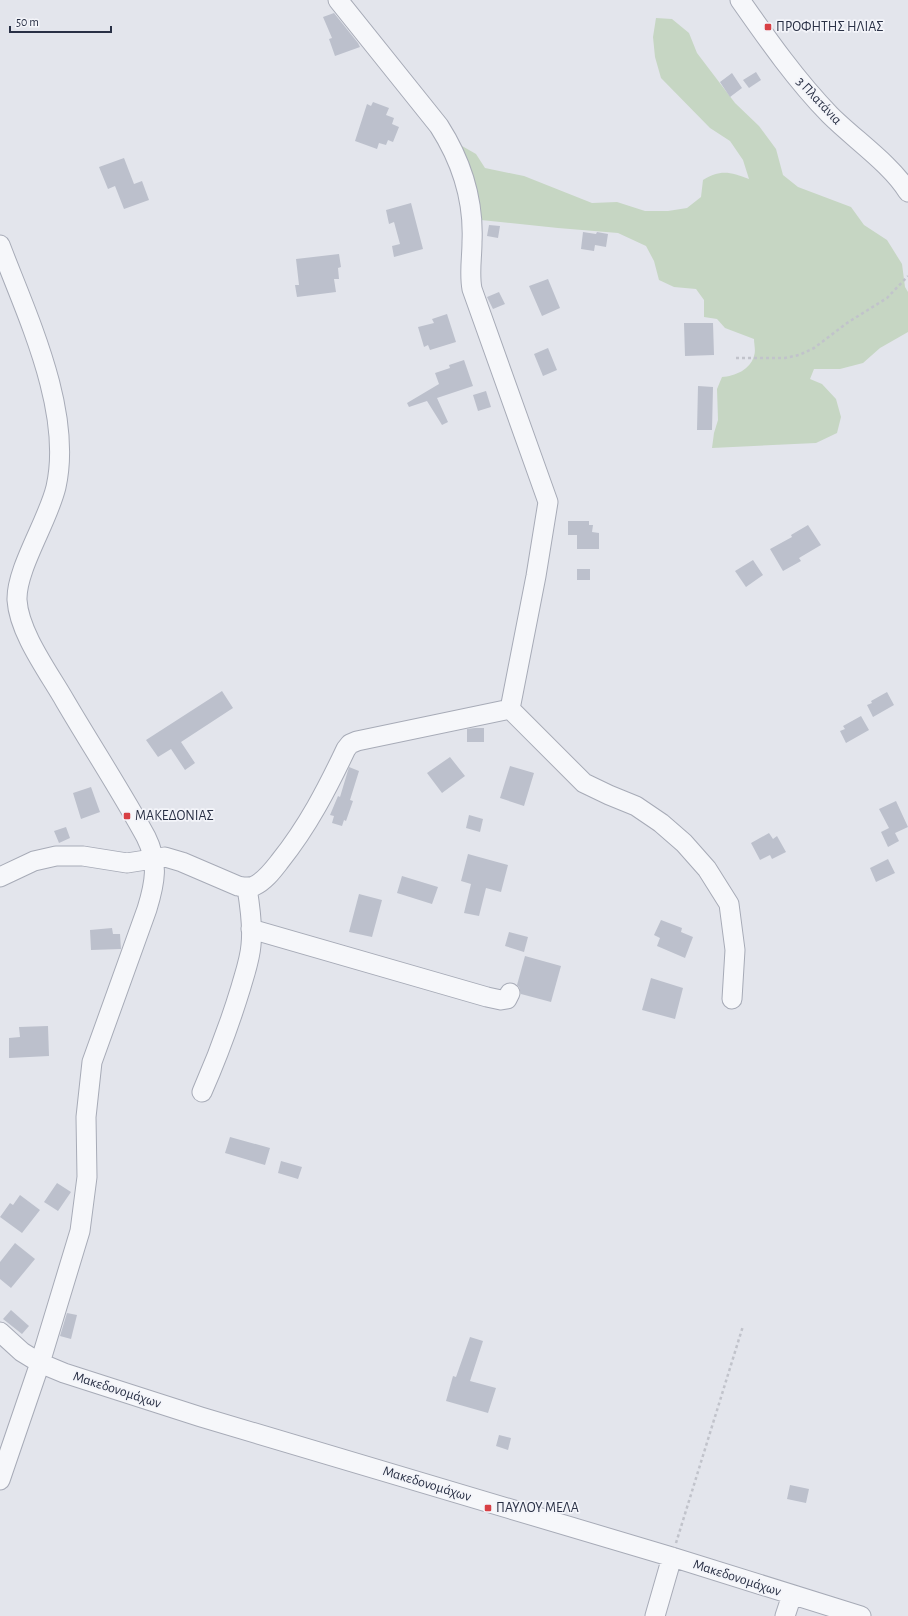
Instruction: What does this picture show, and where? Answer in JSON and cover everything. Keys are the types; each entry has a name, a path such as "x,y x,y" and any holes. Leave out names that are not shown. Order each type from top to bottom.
{"street":[{"path":"338,0 438,126 450,143 460,166 466,183 471,208 472,242 470,272 472,288 548,502 536,576 510,710"},
{"name":"3 Πλατάνια","path":"740,0 774,48 811,95 836,121 897,177 908,192"},
{"path":"0,245 47,373 58,422 60,444 59,467 51,505 25,565 19,584 17,600 19,612 41,662 137,821 151,847 154,858 154,880 147,909 92,1062 86,1116 87,1177 80,1231 40,1363 0,1480"},
{"path":"0,877 34,861 56,856 70,855 127,863 154,858 173,858 227,882 247,888 260,883 266,877 303,831 350,744 357,741 510,710"},
{"path":"510,710 584,783 636,806 661,823 684,843 707,869 729,904 735,950 732,999"},
{"path":"202,1092 216,1059 235,1006 249,956 251,929 247,888"},
{"path":"251,929 487,997 501,1000 507,999 510,993"},
{"name":"Μακεδονομάχων","path":"0,1332 22,1352 40,1363 64,1373 201,1416 672,1557 861,1616"},
{"path":"655,1616 672,1557"},
{"path":"785,1616 792,1595"}],"path":[{"path":"736,358 785,358 799,355 814,348 847,323 887,298 908,276"},
{"path":"672,1557 743,1326"}],"green space":[{"path":"656,18 672,19 689,33 697,53 735,103 759,126 776,149 783,175 798,187 851,207 864,225 887,240 902,264 905,287 908,292 908,332 880,348 863,363 840,369 814,369 810,379 822,384 836,399 841,417 837,433 816,443 712,448 718,420 717,389 722,377 737,374 746,369 752,361 755,354 754,339 725,328 717,319 704,317 704,300 696,289 674,287 659,280 654,261 646,246 618,233 481,220 462,146 476,154 485,168 524,176 592,203 617,202 645,211 668,211 687,208 701,197 703,180 715,174 731,173 749,179 743,160 730,141 710,128 661,78 655,57 653,37"}],"building":[{"path":"334,13 360,47 335,56 329,39 332,38 323,17"},
{"path":"756,72 761,80 749,88 743,80"},
{"path":"732,73 742,88 730,97 720,82"},
{"path":"373,102 389,108 386,115 394,118 392,124 399,127 393,142 388,140 386,145 379,143 377,149 355,141 367,104 371,106"},
{"path":"124,158 134,184 142,181 149,200 124,209 115,186 108,189 99,167"},
{"path":"411,203 423,249 394,257 392,246 400,244 394,222 389,224 386,210"},
{"path":"489,225 500,226 498,238 487,236"},
{"path":"583,232 608,234 606,247 595,245 594,251 581,249"},
{"path":"339,254 341,267 338,268 339,279 334,279 336,292 297,297 295,285 299,285 296,259"},
{"path":"548,279 560,308 542,316 529,286"},
{"path":"499,292 505,304 493,309 487,297"},
{"path":"447,314 456,342 430,350 428,345 424,347 418,327 434,323 432,319"},
{"path":"684,323 713,323 714,355 685,356"},
{"path":"548,348 557,370 543,376 534,354"},
{"path":"464,360 473,386 437,398 448,422 442,425 427,401 409,407 407,403 439,384 435,373 450,368 449,365"},
{"path":"698,386 713,387 712,430 697,430"},
{"path":"486,391 491,407 478,411 473,395"},
{"path":"568,521 589,521 589,525 593,525 592,532 599,533 599,549 577,549 577,535 568,535"},
{"path":"808,525 821,545 799,558 801,561 783,571 770,549 792,537 791,535"},
{"path":"753,560 763,575 746,587 735,571"},
{"path":"577,569 590,569 590,580 577,580"},
{"path":"222,691 233,708 181,742 195,763 185,770 171,749 158,757 146,740"},
{"path":"887,692 894,705 873,717 867,705"},
{"path":"861,716 869,730 846,743 840,731 845,729 843,726"},
{"path":"484,728 484,742 467,742 467,729"},
{"path":"450,757 465,776 442,793 427,773"},
{"path":"510,766 534,773 524,806 500,798"},
{"path":"349,767 359,771 350,800 353,801 346,821 344,820 342,826 332,823 334,816 330,815 338,796 340,797"},
{"path":"91,787 100,812 81,819 73,793"},
{"path":"896,801 908,827 895,833 899,841 888,847 881,832 889,828 879,809"},
{"path":"469,815 483,819 480,832 466,828"},
{"path":"66,827 70,838 59,843 54,831"},
{"path":"769,833 773,839 777,836 786,852 772,859 770,855 760,860 751,843"},
{"path":"468,854 508,865 501,892 486,888 479,916 464,913 471,884 461,881"},
{"path":"888,859 895,873 876,882 870,868"},
{"path":"402,876 438,887 432,904 397,893"},
{"path":"359,894 382,900 372,937 349,932"},
{"path":"661,920 682,928 681,932 693,937 685,958 657,946 660,938 654,935"},
{"path":"112,928 113,934 120,934 121,949 91,950 90,930"},
{"path":"509,932 528,937 524,952 505,946"},
{"path":"525,956 561,966 551,1002 521,994 517,985"},
{"path":"651,978 683,988 675,1019 642,1010"},
{"path":"48,1026 49,1056 9,1058 9,1038 20,1037 19,1027"},
{"path":"230,1137 270,1148 265,1165 225,1153"},
{"path":"281,1161 302,1167 298,1179 278,1173"},
{"path":"57,1183 71,1192 58,1211 44,1202"},
{"path":"20,1195 40,1210 22,1233 0,1217 10,1203 13,1205"},
{"path":"15,1243 35,1259 11,1288 0,1279 0,1262"},
{"path":"11,1310 29,1326 22,1334 3,1319"},
{"path":"67,1313 77,1315 71,1339 60,1336"},
{"path":"470,1337 483,1341 470,1381 496,1388 488,1413 446,1401 453,1376 456,1377"},
{"path":"499,1435 511,1438 508,1450 496,1446"},
{"path":"790,1485 809,1489 806,1503 787,1499"}],"place":[{"name":"ΠΡΟΦΗΤΗΣ ΗΛΙΑΣ","path":"768,27"},
{"name":"ΜΑΚΕΔΟΝΙΑΣ","path":"127,816"},
{"name":"ΠΑΥΛΟΥ ΜΕΛΑ","path":"488,1508"}]}
